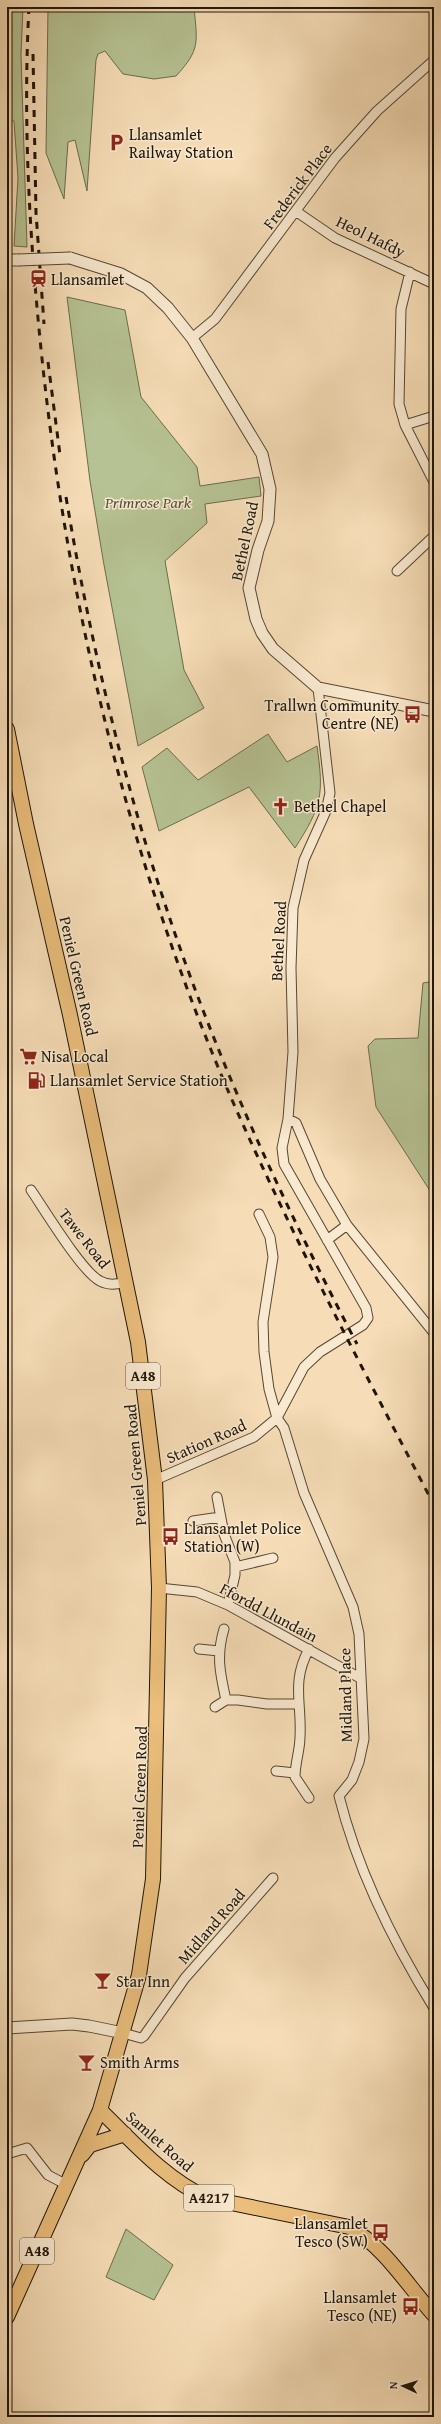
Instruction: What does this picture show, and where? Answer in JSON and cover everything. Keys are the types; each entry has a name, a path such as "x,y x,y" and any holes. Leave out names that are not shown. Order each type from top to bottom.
{"main road":[{"name":"Peniel Green Road","path":"7,729 127,1282 144,1380 155,1480 159,1588 153,1879 139,1975 100,2110"},
{"name":"Samlet Road","path":"100,2110 181,2183 207,2198 349,2227 362,2234 386,2257 434,2315"},
{"name":"A48","path":"7,2317 100,2110"},
{"path":"76,2164 90,2145 125,2134"}],"street":[{"name":"Frederick Place","path":"192,338 215,319 297,212 335,158 377,111 434,60"},
{"name":"Heol Hafdy","path":"297,212 335,238 434,284"},
{"name":"Bethel Road","path":"7,260 70,258 113,270 147,288 192,338 219,385 250,432 268,472 270,488 268,521 258,550 249,588 256,619 262,633 273,649 318,688 330,792 326,811 304,860 293,908 291,968 293,1052 288,1119"},
{"path":"410,272 401,308 399,404 404,425 434,482"},
{"path":"404,425 434,416"},
{"path":"397,571 434,536"},
{"path":"318,688 434,711"},
{"path":"288,1119 296,1123 320,1179 347,1225 434,1333"},
{"name":"Station Road","path":"155,1480 254,1438 277,1418 304,1367 320,1352 363,1325 368,1318 366,1308 284,1164 282,1148 288,1119"},
{"name":"Tawe Road","path":"31,1190 75,1255 98,1280 113,1285 127,1282"},
{"name":"Midland Place","path":"260,1214 270,1237 273,1257 262,1322 269,1390 277,1418 284,1428 307,1500 353,1607 359,1634 364,1739 359,1762 352,1780 339,1796 346,1824 368,1885 412,1972 434,2008"},
{"path":"327,1240 347,1225"},
{"path":"217,1498 220,1517 235,1566 228,1605"},
{"path":"194,1521 220,1517"},
{"path":"235,1566 273,1558"},
{"name":"Ffordd Llundain","path":"159,1588 197,1592 228,1605 360,1678"},
{"path":"224,1629 219,1651 218,1664 226,1700"},
{"path":"199,1649 219,1651"},
{"path":"309,1649 300,1664 298,1679 300,1736 295,1773 299,1786 309,1798"},
{"path":"215,1707 226,1700 284,1705 298,1704"},
{"path":"276,1771 295,1773"},
{"name":"Midland Road","path":"123,2034 140,2038 144,2036 185,1978 273,1878"},
{"path":"7,2028 72,2024 89,2026 123,2034"},
{"path":"7,2154 27,2148 48,2175 67,2185"}],"green space":[{"path":"7,7 23,7 21,55 27,247 14,246 18,178 14,121 7,120"},
{"path":"48,7 194,7 196,29 196,44 193,52 190,59 176,76 154,79 123,74 105,51 98,54 96,60 87,191 75,140 68,142 64,199 46,153"},
{"name":"Primrose Park","path":"67,297 125,310 141,397 197,467 200,486 259,477 261,496 205,504 207,523 165,561 184,670 204,708 138,746 90,481"},
{"path":"268,734 287,762 317,746 320,777 319,800 311,821 295,848 249,787 159,831 142,767 167,748 198,780"},
{"path":"434,981 434,1197 376,1107 368,1046 375,1039 418,1038 423,983"},
{"path":"126,2229 173,2265 154,2300 106,2277"}],"railway":[{"path":"29,7 27,49 28,173 40,339 51,438 67,537 85,635 108,732 134,828 164,923 198,1017 236,1109 307,1259 434,1505"},
{"path":"33,54 36,213 44,324"},
{"path":"48,362 60,455"},
{"path":"66,497 85,599 107,701 133,801 164,901 227,1071 302,1236 357,1344"}],"place":[{"name":"Llansamlet Railway Station","path":"116,143"},
{"name":"Llansamlet","path":"38,279"},
{"name":"Trallwn Community Centre (NE)","path":"412,714"},
{"name":"Bethel Chapel","path":"281,806"},
{"name":"Nisa Local","path":"28,1056"},
{"name":"Llansamlet Service Station","path":"37,1080"},
{"name":"Llansamlet Police Station (W)","path":"171,1537"},
{"name":"Star Inn","path":"103,1981"},
{"name":"Smith Arms","path":"87,2062"},
{"name":"Llansamlet Tesco (SW)","path":"381,2232"},
{"name":"Llansamlet Tesco (NE)","path":"410,2306"}]}
